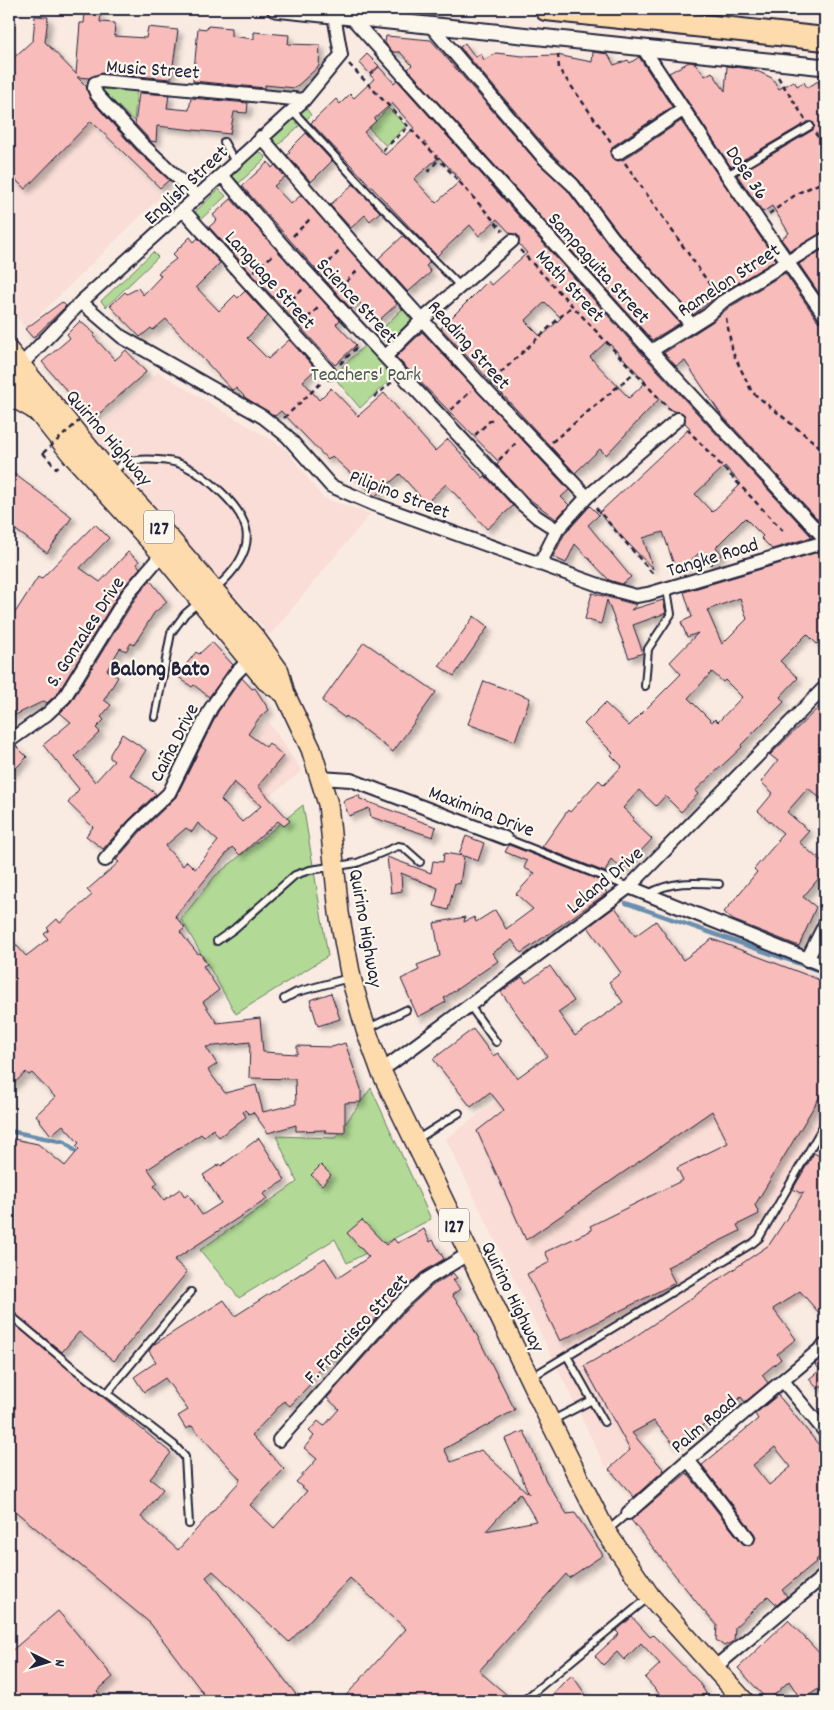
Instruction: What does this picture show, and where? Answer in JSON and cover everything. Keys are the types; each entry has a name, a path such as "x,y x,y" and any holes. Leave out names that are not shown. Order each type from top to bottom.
{"highway":[{"path":"546,9 825,39"},
{"path":"614,9 825,31"},
{"path":"15,372 37,411"}],"main road":[{"name":"Quirino Highway","path":"9,351 15,372 171,540 249,660 266,681 285,694"},
{"name":"Quirino Highway","path":"9,395 37,411 78,462 162,554 256,640 279,671 285,694 311,749 328,804 334,868 351,978 366,1030 382,1071 468,1254 606,1532 650,1596 744,1701"}],"street":[{"path":"275,9 825,67"},
{"path":"334,15 341,55"},
{"name":"Sampaguita Street","path":"351,17 651,351 825,540"},
{"path":"431,26 542,157 572,185 614,238 692,325"},
{"name":"Dose 36","path":"642,48 825,316"},
{"name":"English Street","path":"15,372 81,302 184,211 261,137 304,100 341,55"},
{"name":"Music Street","path":"198,196 142,144 97,95 94,88 96,83 101,81 304,100"},
{"path":"618,153 684,109"},
{"name":"Reading Street","path":"261,137 422,320 587,497"},
{"name":"Science Street","path":"222,175 282,247 465,444 522,504 536,517 557,530"},
{"name":"Language Street","path":"184,211 330,373"},
{"name":"Ramelon Street","path":"651,351 692,325 722,302 825,239"},
{"path":"385,356 422,320 512,241"},
{"name":"Pilipino Street","path":"81,302 122,337 263,417 288,436 331,486 373,504 610,589"},
{"path":"540,564 557,530 587,497 678,419"},
{"name":"Tangke Road","path":"610,589 636,596 667,589 825,540"},
{"name":"S. Gonzales Drive","path":"9,741 47,714 64,698 128,594 162,554"},
{"name":"Caiña Drive","path":"105,860 135,825 169,793 211,708 234,675 249,660"},
{"name":"Leland Drive","path":"382,1071 629,887 825,687"},
{"name":"Maximina Drive","path":"320,778 351,780 506,838"},
{"path":"629,887 825,966"},
{"path":"807,960 825,924"},
{"name":"F. Francisco Street","path":"279,1440 397,1307 427,1279 468,1254"},
{"name":"Palm Road","path":"628,1512 825,1345"},
{"path":"782,1381 825,1432"},
{"path":"688,1460 748,1538"},
{"path":"714,1668 825,1575"}],"lane":[{"path":"292,110 371,196 460,286"},
{"path":"727,175 810,126"},
{"path":"224,142 236,163"},
{"path":"110,475 124,462 146,459 182,464 213,484 232,503 246,529 246,544 241,560 231,574 185,614 171,632 154,717"},
{"path":"645,686 645,662 648,649 671,614 667,589"},
{"name":"Maximina Drive","path":"506,838 629,887"},
{"path":"217,941 234,929 295,875 310,870 358,864 398,846 403,847 420,862"},
{"path":"647,895 671,884 686,882 719,884"},
{"path":"284,999 297,992 351,978"},
{"path":"470,1006 496,1042"},
{"path":"366,1030 406,1010"},
{"path":"415,1141 459,1113"},
{"path":"529,1379 753,1244 759,1238 825,1123"},
{"path":"107,1393 191,1292"},
{"path":"9,1314 174,1444 185,1457 189,1524"},
{"path":"567,1356 604,1422"},
{"path":"550,1421 592,1400"},
{"name":"Palm Road","path":"606,1532 628,1512"},
{"path":"523,1701 650,1596"}],"path":[{"path":"557,40 559,69 722,302 733,353 752,392 825,451"},
{"name":"Math Street","path":"341,55 440,159 571,307 782,531"},
{"path":"770,60 791,100 825,146"},
{"path":"383,150 408,127"},
{"path":"428,172 440,159"},
{"path":"759,221 798,192 825,181"},
{"path":"246,279 282,247 322,207"},
{"path":"276,313 313,280 350,240"},
{"path":"293,331 368,260"},
{"path":"442,419 571,307"},
{"path":"543,450 634,372"},
{"path":"374,397 401,375"},
{"path":"465,444 503,409"},
{"path":"56,468 43,453 79,420"},
{"path":"489,468 526,433"},
{"path":"587,497 653,574"}],"shaded area":[{"path":"9,44 163,194 25,329 9,306"},
{"path":"158,372 285,448 323,498 370,514 270,635 90,435"},
{"path":"268,721 302,771 257,806 218,780"},
{"path":"717,937 825,977 825,1282 712,1374 643,1441 606,1468 446,1139"},
{"path":"9,1503 160,1625 218,1701 57,1701 9,1646"}],"green space":[{"path":"96,85 137,86 134,121"},
{"path":"305,107 311,115 276,147 269,140"},
{"path":"388,108 406,126 386,146 369,128"},
{"path":"259,151 266,158 239,183 232,176"},
{"path":"219,189 226,196 199,221 193,214"},
{"path":"153,252 158,257 106,307 101,301"},
{"path":"403,308 413,318 387,344 377,334"},
{"name":"Teachers' Park","path":"368,342 396,374 360,408 333,376"},
{"path":"303,805 328,956 236,1014 181,919 215,876"},
{"path":"371,1088 431,1219 347,1263 335,1239 239,1298 200,1250 297,1182 276,1136 335,1138"}],"building":[{"path":"85,12 101,14 100,22 115,23 114,36 146,38 148,27 178,30 171,79 102,73 89,78 77,77 86,86 91,100 136,150 169,180 160,188 91,121 25,189 9,173 9,62 33,40 35,16 48,17 45,42 76,74 80,23 84,23"},
{"path":"208,26 231,28 231,36 254,39 254,32 289,35 288,44 320,45 319,66 295,88 265,85 265,88 193,81 198,28 207,29"},
{"path":"386,36 431,40 537,162 567,190 607,243 680,323 652,340 408,69 412,65 400,52 393,52 385,43"},
{"path":"465,43 475,57 481,54 484,60 496,53 522,56 557,55 592,62 593,52 608,54 614,65 628,60 630,63 639,57 672,107 613,146 610,153 612,158 618,161 623,160 681,121 776,260 718,295 693,315 619,233 579,180 549,151 460,47"},
{"path":"367,54 379,66 370,74 359,62"},
{"path":"689,62 695,63 705,76 712,72 725,91 727,66 757,71 772,78 779,89 794,81 797,86 804,82 807,88 818,81 825,94 825,231 790,251 781,239 789,233 772,206 763,212 737,175 813,130 814,123 807,122 731,167 669,73"},
{"path":"379,67 394,83 397,80 645,357 812,537 772,549 761,538 763,536 745,518 716,547 722,554 711,565 699,553 682,569 678,565 675,568 663,532 643,538 653,569 599,513 690,428 685,423 684,414 671,410 660,398 606,455 600,449 575,473 441,328 488,281 491,285 527,253 519,244 518,235 510,233 497,219 479,236 470,225 437,256 311,123 336,99 340,104 350,94 354,98 374,79 370,75","holes":["392,103 414,128 385,155 364,132 376,121 374,119","439,157 461,180 436,203 414,179","545,302 561,318 541,337 525,321","607,341 646,382 629,398 590,357","725,466 741,484 712,512 695,494"]},
{"path":"139,93 169,95 167,108 189,110 191,98 248,103 247,113 234,112 230,134 157,126 156,142 151,141 135,124"},
{"path":"306,133 332,161 311,182 287,155 290,153 288,151"},
{"path":"268,162 272,168 275,165 285,177 274,186 291,204 301,195 397,304 377,322 359,302 351,309 242,186"},
{"path":"353,184 380,212 370,221 365,215 351,228 330,205"},
{"path":"231,199 340,320 336,324 356,345 335,365 209,227 217,220 213,215"},
{"path":"403,236 430,262 426,266 431,272 408,292 378,259"},
{"path":"190,237 194,242 198,238 220,263 196,287 219,311 235,295 238,298 245,291 268,316 247,338 268,359 289,340 316,369 303,381 319,400 331,388 358,416 384,393 435,451 448,439 483,478 485,476 513,506 487,529 446,484 426,503 400,474 375,496 332,456 328,460 281,411 275,416 246,398 236,388 232,390 166,319 153,330 151,328 140,337 110,306 125,292 127,294 138,288 143,295 161,276 158,273 176,259 172,255"},
{"path":"825,248 825,302 799,264"},
{"path":"785,273 818,321 825,324 825,527 720,413 685,361 676,366 664,353 712,322 727,309"},
{"path":"62,302 66,306 33,338 25,329"},
{"path":"80,321 95,334 93,336 115,360 126,350 146,372 92,420 42,362 70,338 67,334"},
{"path":"422,332 569,490 561,497 569,505 556,519 528,498 497,465 499,462 396,357"},
{"path":"9,470 72,517 47,553 9,525"},
{"path":"590,506 599,515 588,525 631,577 622,584 609,580 575,544 566,563 553,557 564,535"},
{"path":"95,524 109,538 80,568 100,582 128,552 139,561 137,564 140,568 121,590 58,693 47,703 44,701 9,718 9,622 38,577 41,579"},
{"path":"825,550 825,636 817,644 807,634 780,661 798,678 780,697 784,702 741,745 742,747 695,791 698,794 681,812 665,796 656,806 639,790 623,808 634,818 632,820 652,839 623,870 611,859 605,872 542,847 568,810 570,812 599,780 604,785 622,766 611,755 613,753 584,724 605,703 629,726 681,674 670,662 698,633 687,637 681,622 692,617 684,592","holes":["740,598 747,619 722,644 707,610","712,672 723,682 725,680 742,697 718,722 715,719 712,722 688,698"]},
{"path":"150,580 167,602 154,613 134,645 131,643 126,651 120,648 107,670 118,677 104,700 111,705 101,717 104,720 96,728 100,732 75,756 95,782 114,761 110,758 110,754 122,734 146,750 130,775 156,794 103,849 86,836 93,827 68,803 79,789 43,745 71,722 60,713 71,702 135,599"},
{"path":"592,593 637,605 631,610 663,600 666,613 633,625 643,653 629,658 607,600 601,624 585,619"},
{"path":"474,616 488,627 454,676 439,666"},
{"path":"212,642 233,665 209,697 194,685 192,687 177,676 196,652 199,654"},
{"path":"364,642 436,692 393,752 346,716 345,718 322,701"},
{"path":"242,678 252,689 255,688 269,710 259,718 248,734 266,747 269,743 283,756 258,786 290,821 284,826 278,821 240,855 232,847 175,916 185,928 180,932 198,954 200,953 207,964 203,966 219,990 203,1002 217,1023 260,1018 263,1052 297,1054 297,1046 332,1047 345,1043 361,1089 361,1102 345,1103 345,1133 324,1132 326,1130 296,1131 296,1125 268,1133 253,1112 249,1114 245,1110 243,1112 246,1117 219,1137 213,1129 204,1137 201,1134 148,1169 158,1183 154,1186 164,1200 180,1189 185,1197 188,1194 202,1215 221,1203 203,1175 220,1164 221,1166 259,1138 285,1180 263,1194 267,1199 174,1260 187,1272 114,1361 79,1332 62,1352 9,1309 9,1138 38,1144 65,1166 79,1149 76,1146 79,1143 63,1125 51,1135 40,1121 36,1115 55,1097 32,1073 29,1075 26,1072 9,1088 9,937 26,956 48,939 44,934 49,930 47,928 57,919 60,923 92,895 87,890 119,862 116,860 141,831 176,797 218,712","holes":["234,782 261,806 242,822 221,800","198,823 218,841 195,869 187,861 183,866 165,846 186,828 192,832","250,1042 249,1078 295,1079 296,1104 263,1112 256,1085 225,1093 208,1070 217,1064 206,1047"]},
{"path":"484,681 530,698 515,741 468,724"},
{"path":"825,701 825,802 808,788 787,812 809,831 799,842 825,865 825,871 803,897 816,907 799,946 733,920 724,912 757,872 754,869 783,833 758,811 773,793 761,782 778,761 770,755"},
{"path":"16,746 27,757 9,775 9,749"},
{"path":"359,795 360,799 436,827 433,837 371,817 369,808 349,816 343,801"},
{"path":"466,836 484,843 478,861 464,856 460,884 455,883 448,910 434,906 438,888 401,873 402,891 391,893 387,857 431,873 433,861 443,862 444,853 463,856 459,854"},
{"path":"509,845 601,881 600,884 607,893 521,953 512,940 492,953 498,961 444,998 446,1002 418,1017 401,979 419,970 417,965 440,956 434,923 465,917 464,922 474,917 476,922 495,910 506,929 533,909 516,894 535,873 524,868 527,861 505,852"},
{"path":"615,907 635,936 656,921 683,960 712,939 825,982 825,1088 755,1205 759,1214 737,1225 740,1231 667,1267 675,1283 560,1341 527,1274 550,1262 545,1252 592,1230 590,1226 683,1180 677,1168 728,1143 712,1111 526,1240 477,1131 504,1110 490,1092 471,1107 433,1059 473,1029 493,1056 498,1053 517,1078 547,1056 501,992 522,977 526,983 550,966 574,1001 558,1012 575,1036 623,1002 609,982 621,973 588,927"},
{"path":"331,993 340,1019 318,1026 310,1000"},
{"path":"814,1153 825,1159 825,1320 800,1291 773,1309 796,1339 777,1354 781,1359 762,1375 768,1383 745,1402 741,1397 716,1419 713,1416 695,1432 692,1429 674,1445 654,1421 632,1433 664,1470 634,1497 609,1469 630,1450 584,1366 630,1340 769,1245 804,1192 800,1193 793,1189"},
{"path":"321,1165 331,1175 322,1185 311,1175"},
{"path":"362,1220 386,1245 394,1239 397,1243 424,1229 430,1242 433,1240 444,1259 421,1273 377,1317 309,1379 312,1382 290,1406 284,1401 252,1435 284,1469 250,1505 274,1528 307,1491 296,1482 317,1459 304,1448 314,1436 309,1431 318,1421 324,1426 339,1409 327,1398 403,1313 432,1286 453,1273 457,1278 453,1280 460,1289 452,1295 466,1314 515,1410 444,1449 451,1462 481,1450 529,1494 505,1439 524,1431 546,1481 567,1514 575,1513 603,1555 569,1578 566,1574 479,1671 507,1695 501,1701 341,1701 406,1629 350,1578 289,1642 213,1571 206,1577 301,1701 209,1701 150,1623 9,1506 9,1320 171,1453 150,1479 163,1489 141,1517 178,1550 240,1479 192,1426 186,1429 178,1416 188,1410 165,1378 144,1392 134,1377 156,1362 149,1351 153,1345 224,1300 235,1316 325,1258 338,1278 369,1257 347,1233","holes":["520,1493 536,1521 486,1531"]},
{"path":"825,1355 825,1383 818,1389 809,1379 820,1370 815,1364"},
{"path":"778,1395 818,1444 825,1440 825,1533 817,1541 825,1551 817,1561 782,1590 787,1596 777,1605 768,1596 735,1627 734,1641 724,1646 716,1640 717,1625 631,1520 687,1473 742,1543 749,1546 753,1544 756,1537 754,1533 702,1465 758,1419 755,1414","holes":["775,1447 791,1467 769,1485 753,1465"]},
{"path":"58,1611 113,1677 97,1691 105,1701 9,1701 9,1653"},
{"path":"632,1617 650,1637 653,1635 698,1681 706,1693 702,1701 666,1701 645,1678 660,1664 641,1643 624,1660 617,1652 603,1665 595,1656 619,1634 616,1631"},
{"path":"788,1620 825,1659 825,1685 801,1700 789,1681 768,1701 738,1668"},
{"path":"572,1675 590,1701 546,1701 563,1683"}],"waterway":[{"path":"626,903 825,973"},
{"path":"9,1131 65,1142 81,1156"}],"district":[{"name":"Balong Bato","path":"160,667"}]}
